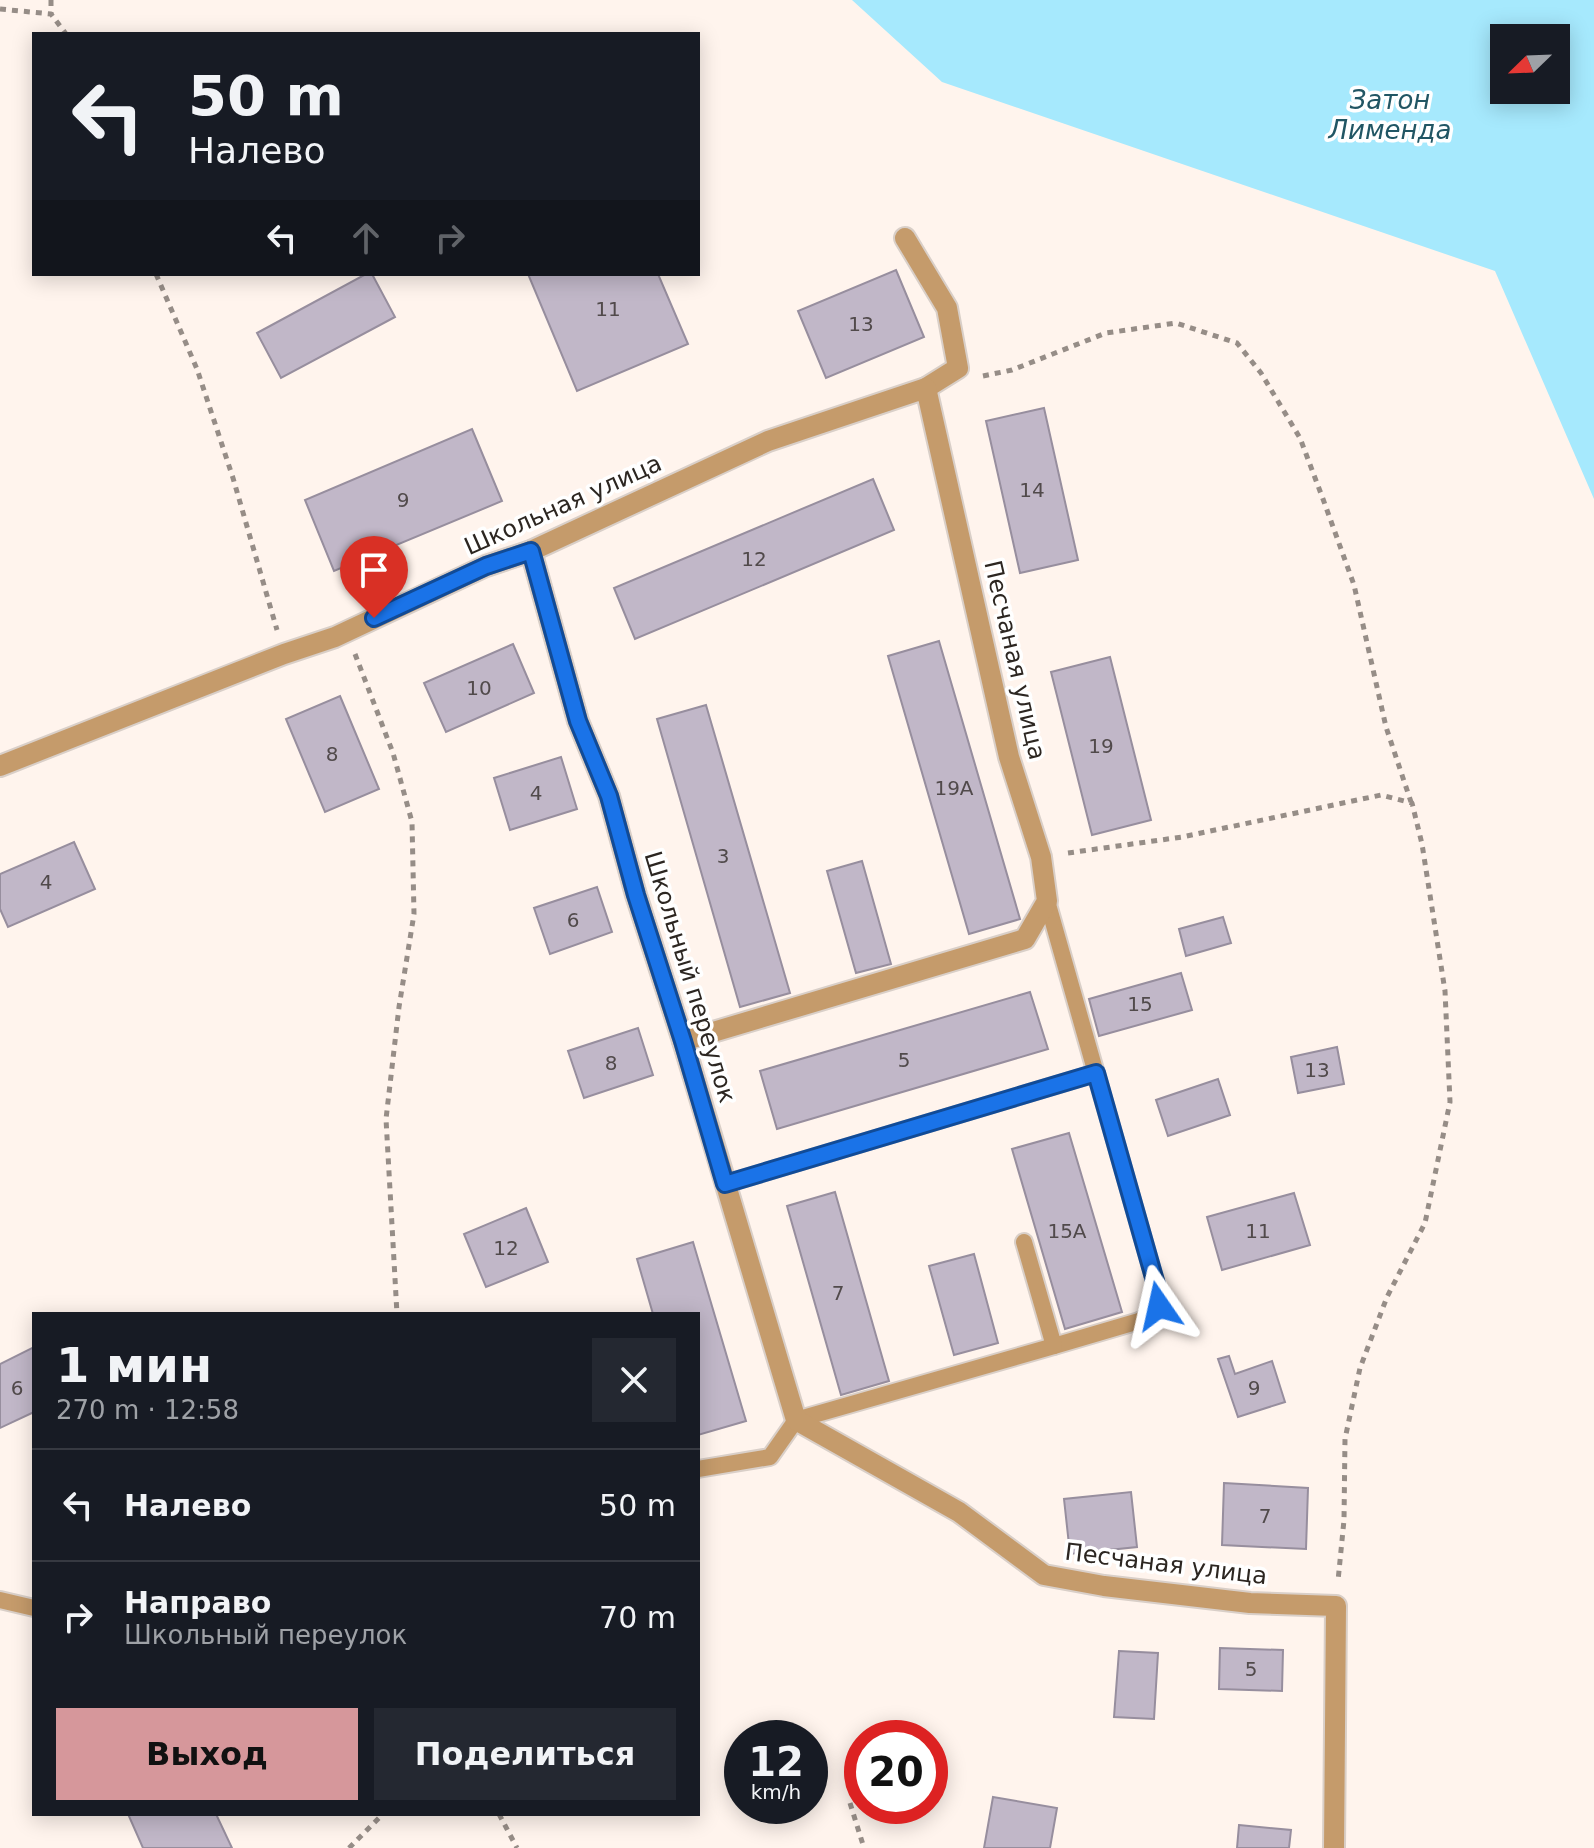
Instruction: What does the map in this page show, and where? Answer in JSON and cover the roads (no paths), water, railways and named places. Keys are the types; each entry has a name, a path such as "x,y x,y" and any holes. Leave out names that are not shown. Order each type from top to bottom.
{"street":[{"name":"Школьная улица","path":"0,766 346,631 486,566 531,551 768,441 926,388 958,368 947,308 905,238"},
{"name":"Песчаная улица","path":"926,388 1009,757 1041,857 1047,901"},
{"name":"Школьный переулок","path":"531,551 578,721 609,796 636,895 796,1420"},
{"path":"683,1041 1025,939 1047,901"},
{"name":"Песчаная улица","path":"796,1420 959,1512 1044,1575 1104,1586 1250,1603 1336,1606 1334,1848"}],"lane":[{"path":"700,1469 770,1457 796,1420 1139,1321 1157,1312 1157,1288 1047,901"},
{"path":"725,1184 1096,1073"},
{"path":"1024,1242 1054,1346"},
{"path":"0,1600 32,1608"}],"water":[{"name":"Затон Лименда","path":"852,0 1594,0 1594,499 1495,271 942,82"}]}
